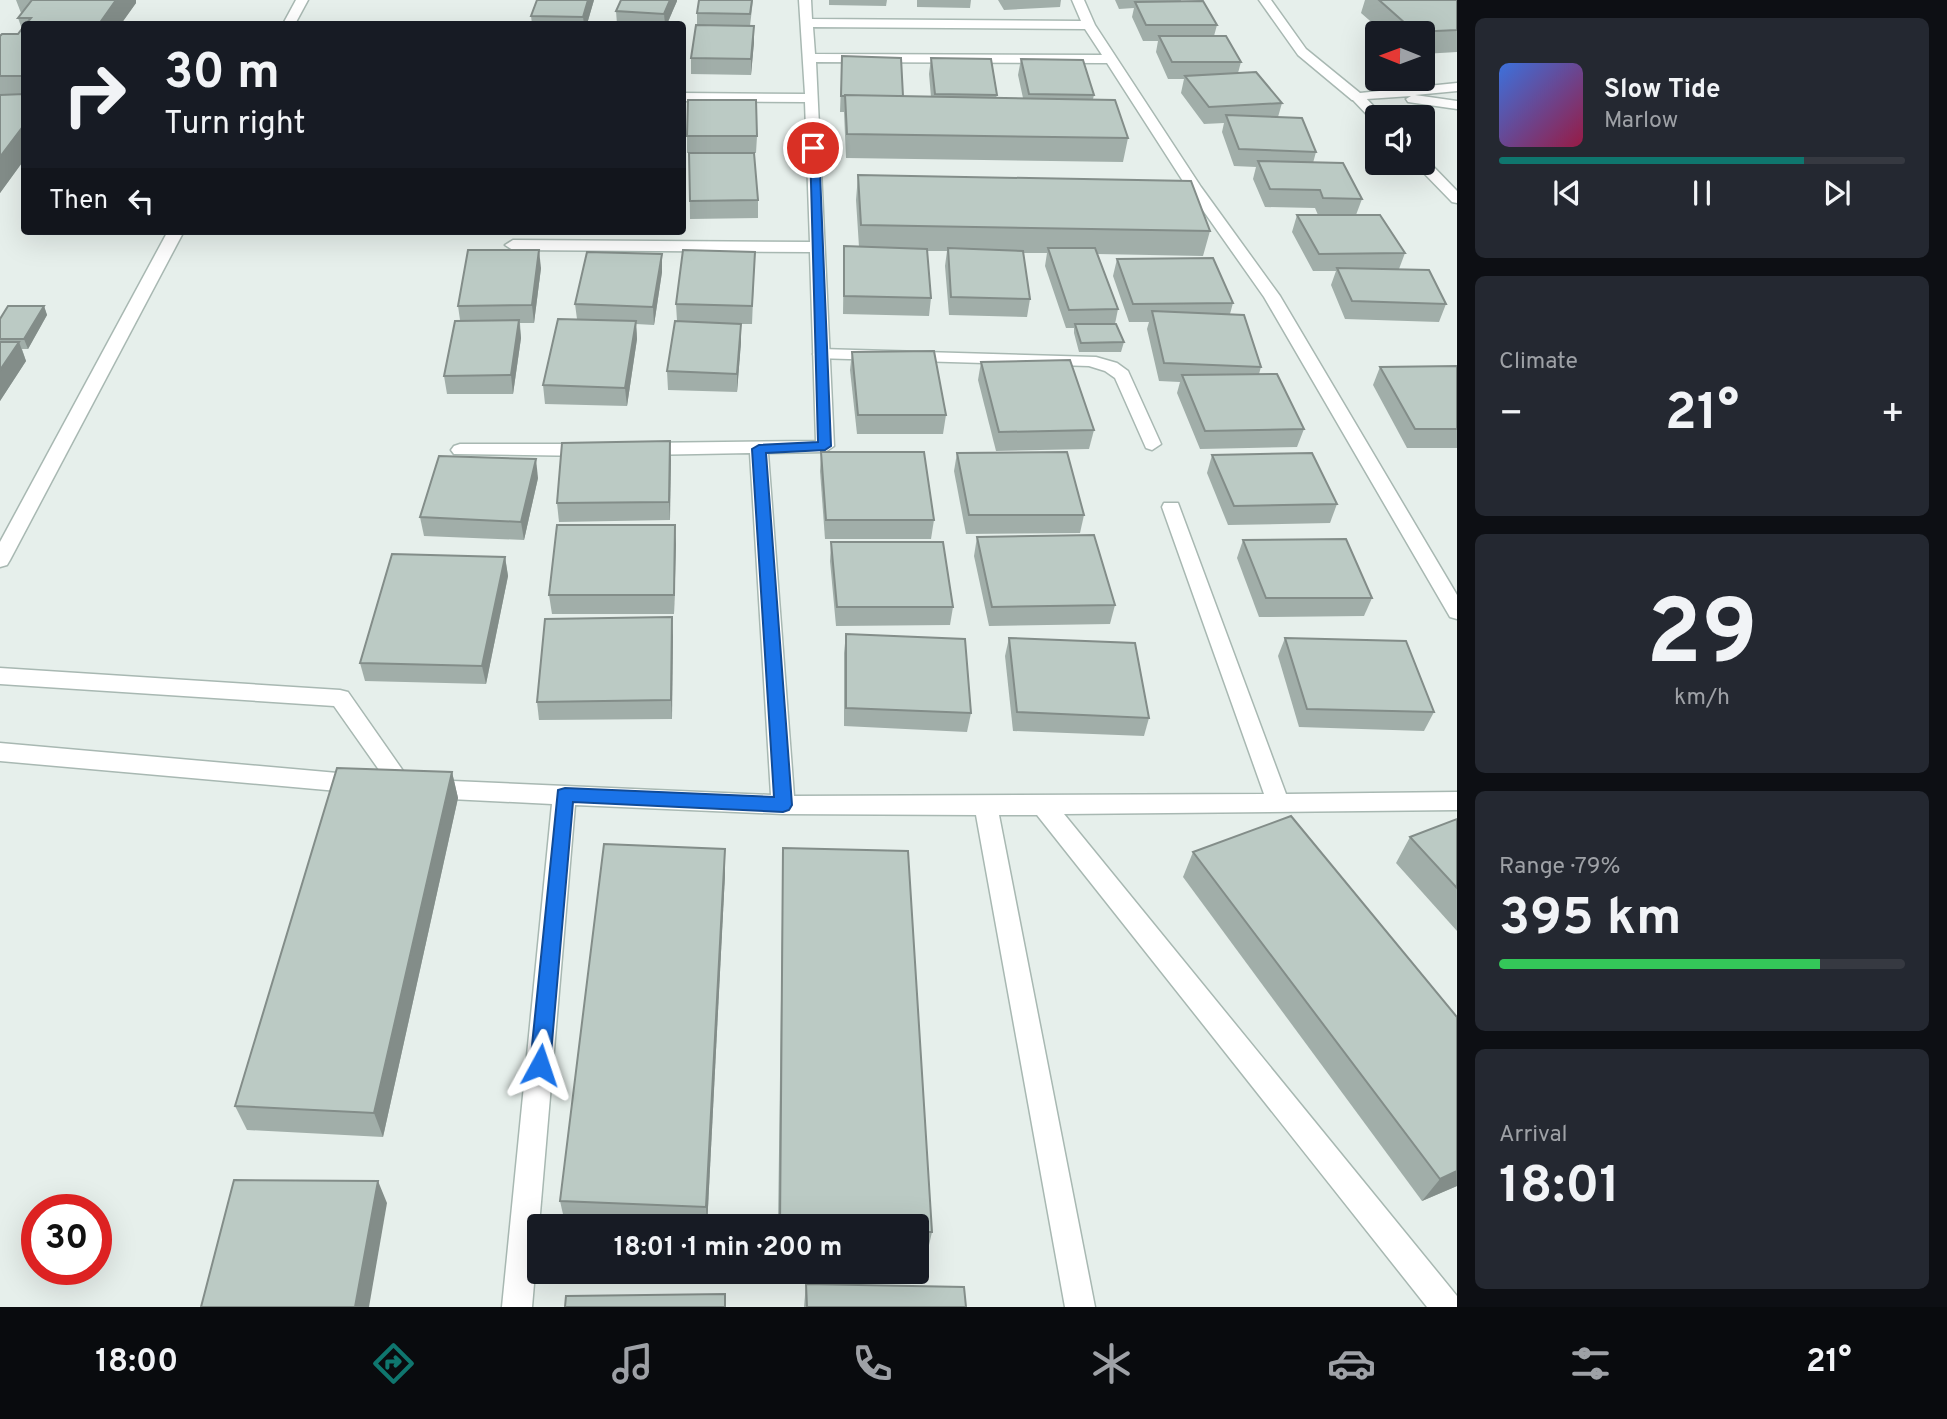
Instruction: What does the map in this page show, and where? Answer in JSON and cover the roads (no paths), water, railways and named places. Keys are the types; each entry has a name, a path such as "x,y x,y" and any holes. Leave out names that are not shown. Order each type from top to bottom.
{"street":[{"path":"291,21 302,0"},
{"path":"460,450 759,449 825,446 812,98 805,0"},
{"path":"1078,0 1089,25 1188,189 1272,296 1457,612"},
{"path":"1265,0 1302,52 1365,105"},
{"path":"807,23 1089,25"},
{"path":"809,58 1110,59"},
{"path":"1357,97 1457,87"},
{"path":"1387,94 1457,105"},
{"path":"686,97 812,98"},
{"path":"1434,175 1457,199"},
{"path":"0,559 174,235"},
{"path":"513,244 816,247"},
{"path":"821,354 1090,361 1111,367 1122,375 1152,444"},
{"path":"759,449 783,805"},
{"path":"1171,507 1278,802"},
{"path":"0,676 340,698 404,788"},
{"path":"0,752 404,788 783,805 986,806 1457,801"},
{"path":"517,1307 565,795"},
{"path":"1043,805 1446,1307"},
{"path":"986,806 1080,1307"}]}
